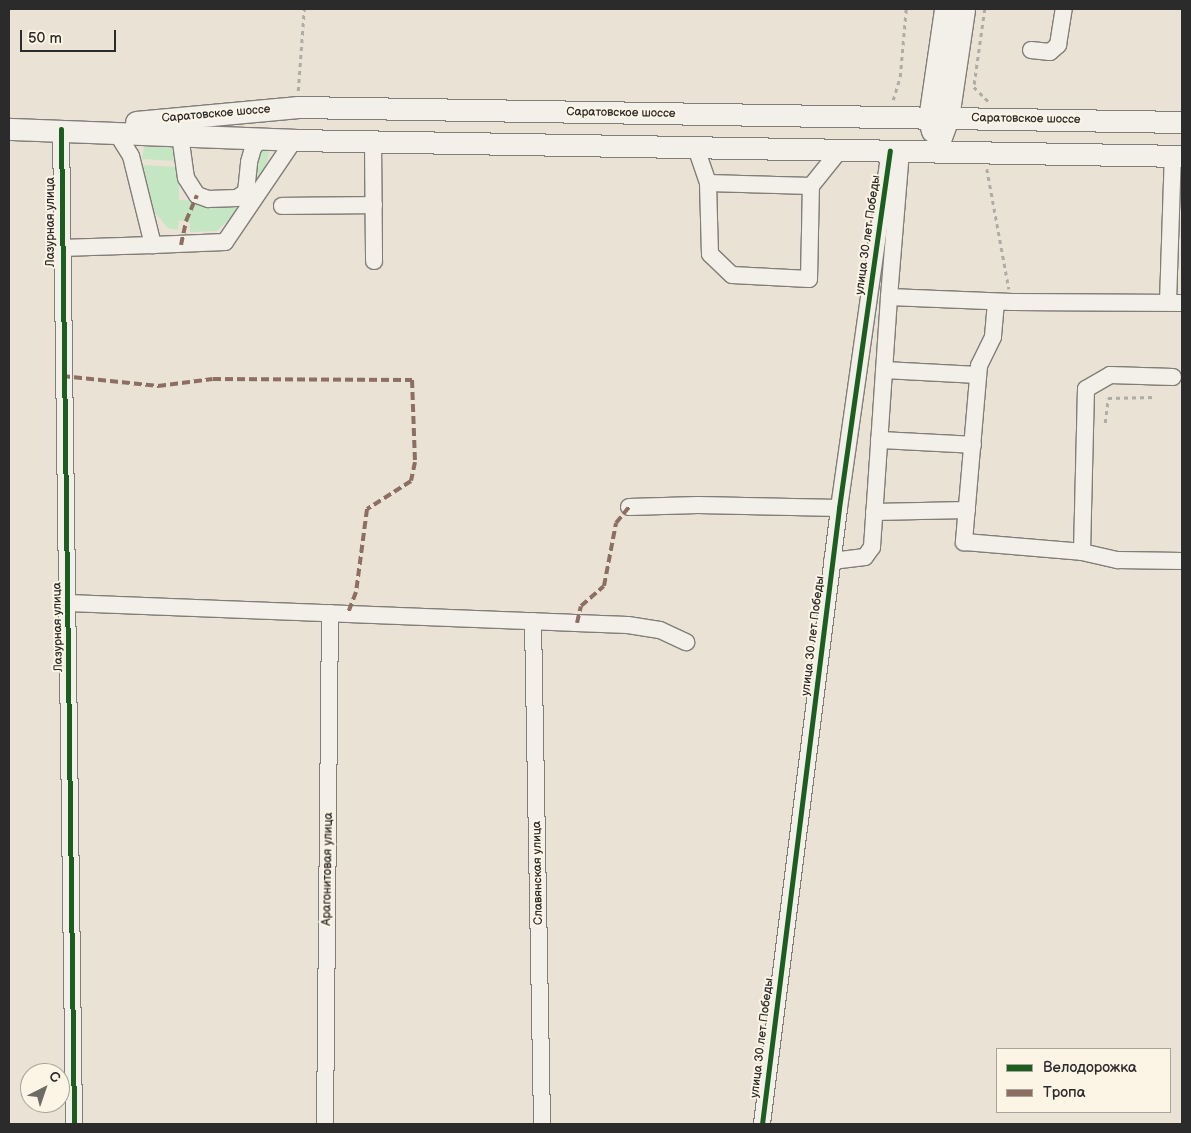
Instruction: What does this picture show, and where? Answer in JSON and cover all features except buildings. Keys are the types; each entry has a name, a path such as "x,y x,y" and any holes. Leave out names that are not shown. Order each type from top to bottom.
{"main road":[{"path":"936,150 947,9"},
{"name":"Саратовское шоссе","path":"61,129 116,132 182,126 298,107 1182,122"},
{"name":"Саратовское шоссе","path":"9,129 182,126 262,138 294,140 839,151 936,150 1178,155"}],"street":[{"path":"1031,50 1050,52 1058,46 1064,9"},
{"path":"182,126 186,178 198,195 208,199 237,198 246,192 251,155 262,138"},
{"name":"Лазурная улица","path":"61,129 61,248 68,603 74,1124"},
{"path":"116,132 130,156 153,246"},
{"path":"61,248 225,242 294,140"},
{"path":"373,141 374,261"},
{"path":"696,148 708,183 710,254 732,275 809,278 811,186 839,151"},
{"path":"832,561 865,557 872,547 889,297 895,151"},
{"name":"улица 30 лет Победы","path":"762,1124 839,508 895,151"},
{"path":"889,297 1004,302 1175,303 1178,155"},
{"path":"708,183 811,186"},
{"path":"282,206 374,206"},
{"path":"1004,302 978,375 964,542 1082,552 1118,560 1182,562"},
{"path":"884,370 978,375"},
{"path":"1082,552 1086,388 1110,375 1173,377"},
{"path":"879,440 973,445"},
{"path":"629,507 698,505 839,508"},
{"path":"874,512 967,510"},
{"path":"68,603 533,622 628,624 660,630 686,642"},
{"name":"Арагонитовая улица","path":"326,1124 330,613"},
{"name":"Славянская улица","path":"533,622 542,1124"}],"path":[{"path":"290,92 299,91 304,9"},
{"path":"892,104 900,77 906,9"},
{"path":"985,9 974,87 990,103"},
{"path":"987,168 1004,302"},
{"path":"1105,423 1108,398 1155,397"}],"green space":[{"path":"144,147 172,147 177,161 142,159"},
{"path":"256,150 270,150 265,169 254,186"},
{"path":"140,165 179,167 179,200 246,203 217,231 190,232 190,223 179,220 178,230 168,228 151,208"}],"marked path":[{"path":"181,245 186,221 197,195"},
{"path":"62,376 158,386 213,379 412,380 415,462 411,481 367,509 356,592 348,613"},
{"path":"577,623 581,606 604,586 616,523 629,507"}],"cycle path":[{"path":"61,129 74,1124"},
{"path":"762,1124 839,508 890,151"}]}
